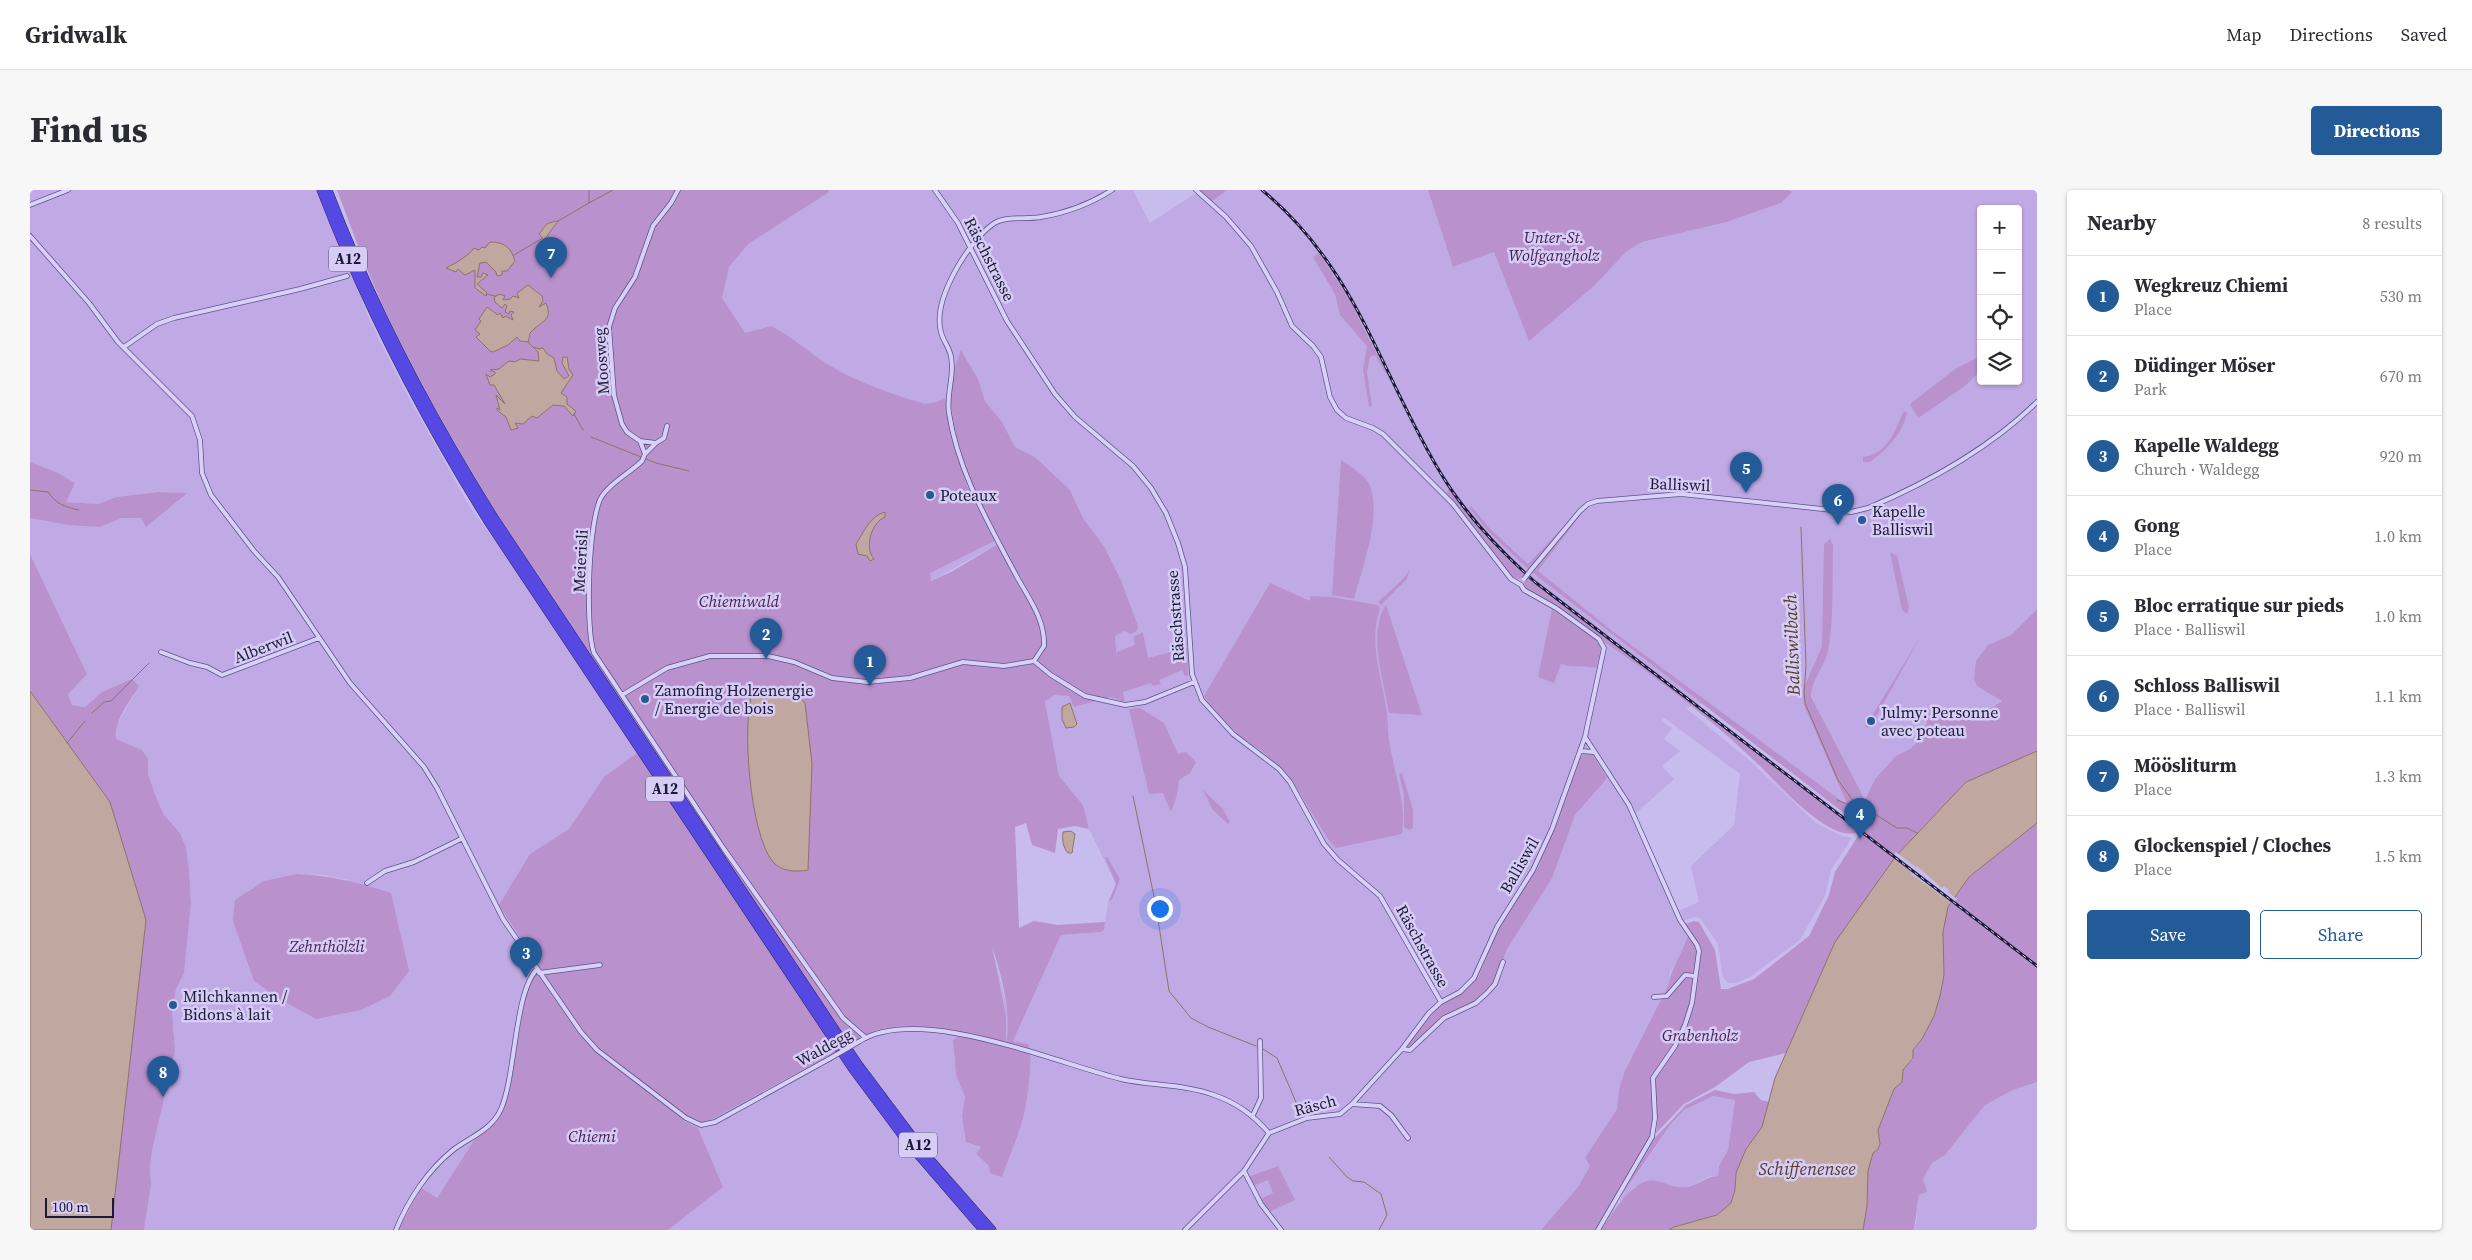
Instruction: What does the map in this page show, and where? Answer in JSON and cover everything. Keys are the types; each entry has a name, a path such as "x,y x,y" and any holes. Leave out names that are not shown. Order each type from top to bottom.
{"highway":[{"name":"A12","path":"321,190 358,283 398,365 437,438 489,523 862,1082 922,1160 983,1230"},
{"name":"A12","path":"328,190 365,280 396,347 443,434 500,527 863,1071 927,1156 992,1230"}],"street":[{"path":"30,205 68,190"},
{"name":"Moosweg","path":"640,441 624,428 619,415 614,395 609,327 618,302 636,277 653,226 671,203 678,190"},
{"name":"Räschstrasse","path":"935,190 953,215 1007,321 1055,394 1075,417 1133,466 1166,513 1178,542 1185,566 1194,682 1202,700 1226,728 1279,769 1290,782 1330,852 1380,896 1441,1002"},
{"path":"622,695 667,668 710,656 768,656 794,662 828,676 867,682 910,678 963,662 1004,666 1034,661 1044,646 1041,623 968,482 953,432 948,403 952,371 951,356 941,332 940,317 943,298 952,278 970,248 987,229 1000,220 1051,216 1076,208 1112,190"},
{"path":"1196,190 1252,246 1277,292 1292,326 1319,354 1324,367 1330,397 1337,410 1346,418 1373,428 1382,434 1453,504 1502,569 1511,579 1521,585"},
{"name":"Waldegg","path":"30,236 77,289 124,348 192,416 200,440 202,473 211,495 254,552 278,576 350,683 424,767 437,788 502,919 581,1032 597,1050 696,1124 704,1125 715,1122 866,1038 843,1018 724,849 622,695"},
{"path":"124,348 152,327 174,318 300,289 347,276"},
{"name":"Balliswil","path":"1402,1049 1420,1023 1441,1002 1460,992 1474,978 1497,927 1540,858 1581,751 1596,690 1603,644 1556,608 1524,590 1521,585 1531,570 1580,511 1588,504 1597,501 1672,493 1851,512 1868,508 1972,455 2004,431 2037,402"},
{"path":"656,443 640,441 645,454 664,438 667,426"},
{"name":"Meierisli","path":"622,695 597,659 591,643 592,532 598,504 603,494 642,461 645,454"},
{"name":"Alberwil","path":"161,652 207,667 222,675 319,638"},
{"path":"1034,661 1051,675 1085,696 1125,705 1145,702 1194,682"},
{"path":"1585,737 1629,805 1680,920 1699,951 1689,1014 1681,1036 1653,1078 1655,1118 1652,1137 1598,1230"},
{"path":"1581,751 1593,752"},
{"path":"367,884 385,871 414,862 461,839"},
{"path":"1402,1049 1410,1050 1444,1018 1481,998 1495,984 1502,962"},
{"path":"396,1230 409,1203 431,1172 451,1151 489,1126 501,1110 528,985 538,971 600,965"},
{"path":"1654,997 1667,996 1685,975 1695,976"},
{"path":"866,1038 886,1030 901,1028 984,1039 1103,1074 1212,1094 1253,1115 1269,1133 1244,1171 1185,1230"},
{"path":"1253,1115 1261,1098 1260,1041"},
{"name":"Räsch","path":"1269,1133 1307,1118 1340,1114 1352,1104 1367,1085 1402,1049"},
{"name":"Räsch","path":"1352,1104 1380,1106 1391,1115 1408,1138"},
{"path":"1244,1171 1260,1204 1281,1230"}],"green space":[{"path":"30,190 317,190 372,325 404,389 470,507 499,546 855,1079 919,1164 977,1230 668,1230 723,1187 698,1128 683,1119 563,1009 523,1008 511,1084 503,1110 490,1127 476,1137 436,1199 421,1189 398,1230 144,1230 151,1185 150,1167 152,1151 175,1051 172,1011 176,989 184,972 191,903 186,847 180,833 164,815 156,797 148,774 148,759 142,750 116,739 114,732 139,686 102,692 85,707 72,705 67,694 87,674 30,554 30,518 100,527 122,518 141,518 146,527 188,494 158,492 116,497 98,504 66,502 56,472 30,462","holes":["296,874 323,875 349,880 247,891 264,881"]},
{"path":"337,190 828,190 829,192 748,244 729,267 722,298 745,333 771,326 829,365 863,383 925,404 937,402 945,398 954,443 967,486 996,540 930,573 931,581 953,571 1001,542 970,483 955,431 948,387 961,350 978,379 985,401 1002,422 1015,447 1035,457 1070,490 1083,518 1104,546 1121,580 1138,626 1137,631 1131,634 1124,631 1115,636 1117,658 1117,652 1135,645 1133,637 1143,632 1148,658 1187,648 1188,675 1185,676 1182,670 1159,680 1161,684 1153,686 1151,683 1123,692 1125,702 1110,697 1074,707 1069,696 1055,695 1045,701 1059,776 1083,805 1089,829 1075,826 1058,829 1055,853 1032,845 1026,823 1015,827 1019,928 1034,921 1058,925 1105,922 1104,930 1101,932 1061,935 1013,1041 1028,1044 1030,1049 1029,1078 1022,1122 1002,1177 990,1173 989,1166 976,1154 981,1147 966,1142 962,1116 965,1097 956,1075 953,1040 959,1036 1006,1045 1008,1033 1007,1008 992,946 1006,1017 1006,1042 941,1028 908,1026 876,1030 705,1123 695,1122 685,1115 683,1120 698,1128 723,1187 668,1230 398,1230 421,1188 437,1198 476,1137 490,1127 503,1111 511,1084 528,986 537,973 563,1009 567,1008 499,905 530,854 569,829 604,777 648,745 512,538 448,432 383,307"},
{"path":"641,190 1133,190 1150,223 1193,195 1206,192 1203,190 1428,190 1453,267 1494,252 1595,285 1626,252 1642,242 1727,222 1781,203 1791,191 1788,190 2037,190 2037,609 2011,635 1988,645 2002,700 1970,719 1961,720 1946,711 1925,722 1924,736 1910,749 1896,756 1875,779 1865,800 1849,807 1706,702 1686,708 1750,761 1816,823 1842,836 1852,838 1831,870 1825,896 1800,940 1750,977 1736,983 1728,983 1723,978 1718,944 1700,918 1694,917 1683,921 1678,911 1699,902 1691,866 1734,825 1740,774 1663,717 1661,721 1672,728 1664,739 1680,751 1662,766 1674,779 1633,816 1679,922 1688,936 1684,950 1670,972 1668,986 1619,1089 1617,1109 1585,1158 1590,1166 1578,1187 1541,1230 998,1230 955,1183 907,1123 839,1030 982,903 1008,1013 1009,1031 1006,1045 953,1039 956,1075 965,1097 962,1116 981,1147 976,1154 989,1166 1028,1044 1013,1041 1061,935 1100,932 1104,930 1108,902 1116,884 1089,829 1083,805 1059,776 1045,701 1055,695 1069,696 1074,707 1110,697 1125,702 1119,675 1115,636 1124,631 1131,634 1138,626 1121,580 1104,546 1083,518 1070,490 1035,457 1015,447 1002,422 985,401 978,379 962,351 948,387 955,431 979,500 1001,542 929,582 555,237"},
{"path":"1198,190 1227,190 1212,201"},
{"name":"Unter-St. Wolfgangholz","path":"1428,190 1788,190 1792,192 1781,203 1727,222 1642,242 1626,252 1595,285 1529,341 1494,252 1453,267"},
{"path":"1319,253 1348,297 1393,386 1375,355 1370,357 1367,372 1372,406 1369,407 1363,370 1367,346 1340,315 1335,294 1313,257"},
{"path":"1977,358 1977,374 1965,386 1918,418 1910,404 1955,369"},
{"path":"1904,411 1907,413 1905,421 1898,435 1870,462 1863,462 1863,457 1879,452 1890,440"},
{"path":"1341,460 1368,482 1374,508 1370,540 1354,599 1332,595"},
{"path":"30,462 56,472 75,483 66,502 98,504 116,497 158,492 188,493 146,527 141,518 122,518 100,527 69,525 30,518"},
{"path":"1449,489 1484,535 1525,576 1519,579 1512,578 1446,494"},
{"path":"1471,506 1491,530 1528,564 1574,516 1529,570 1488,531 1469,508"},
{"name":"Grabenholz","path":"1585,509 1538,571 1611,630 1848,806 1804,705 1803,690 1822,646 1824,544 1830,539 1833,545 1831,634 1828,653 1814,684 1811,697 1865,800 1875,779 1896,756 1910,749 1924,736 1925,726 1931,714 1940,710 1946,711 1967,720 2002,701 1977,686 1974,679 1976,661 1988,645 2011,635 2037,609 2037,751 1966,782 1896,856 1835,942 1786,1053 1749,1062 1715,1087 1684,1104 1656,1133 1658,1118 1654,1118 1647,1144 1596,1230 1541,1230 1578,1187 1590,1166 1585,1158 1617,1109 1619,1089 1625,1071 1668,986 1688,936 1692,940 1695,938 1685,924 1694,921 1699,922 1715,950 1721,989 1728,989 1754,979 1809,936 1829,895 1835,872 1865,825 1863,805 1860,808 1862,827 1532,572"},
{"path":"1890,552 1897,556 1909,607 1907,614 1902,610"},
{"path":"30,554 87,674 68,694 72,705 85,707 102,692 132,679 139,686 120,718 116,739 142,750 148,759 148,774 156,797 164,815 180,833 186,847 191,903 184,973 176,989 172,1011 175,1051 152,1151 150,1167 151,1185 144,1230 111,1230 127,1069 110,802 30,691"},
{"path":"1410,570 1406,580 1381,605 1378,602"},
{"path":"1526,577 1859,831 1848,834 1835,830 1806,811 1733,740 1677,694 1618,651 1528,591 1524,583"},
{"path":"1270,583 1310,601 1310,596 1332,597 1377,605 1380,608 1375,635 1377,661 1387,713 1390,746 1402,802 1402,834 1336,848 1328,839 1289,776 1263,752 1240,736 1215,712 1204,696"},
{"path":"1386,605 1422,715 1389,713 1378,658 1377,643 1380,616"},
{"path":"1552,609 1597,641 1601,648 1596,668 1561,664 1554,683 1538,677"},
{"path":"1921,636 1873,722 1867,728 1865,727"},
{"path":"1140,708 1164,723 1178,754 1186,752 1196,762 1190,773 1179,780 1177,795 1171,812 1163,793 1149,794 1129,709"},
{"path":"1584,753 1593,755 1607,778 1575,815 1552,878 1507,949 1494,984 1477,1000 1443,1017 1411,1048 1407,1049 1407,1045 1437,1008 1462,993 1479,976 1499,927 1539,866 1579,760"},
{"path":"1402,773 1413,810 1413,828 1409,830 1404,827 1404,795 1399,774"},
{"path":"1202,789 1222,808 1230,822 1228,824 1213,810"},
{"path":"2037,823 2037,1082 2013,1090 1985,1105 1945,1155 1932,1163 1923,1179 1927,1192 1919,1195 1913,1230 1863,1230 1867,1206 1868,1171 1873,1153 1880,1144 1878,1130 1894,1089 1902,1082 1903,1070 1913,1059 1913,1050 1922,1039 1934,1016 1940,996 1944,975 1943,932 1948,907 1969,877"},
{"path":"1105,857 1107,857 1120,879 1112,900 1109,901 1116,884"},
{"name":"Zehnthölzli","path":"296,874 344,880 391,893 409,971 390,996 361,1010 316,1019 278,998 254,981 233,921 235,900 264,881"},
{"path":"2037,1082 2037,1230 1913,1230 1917,1221 1916,1204 1919,1195 1926,1192 1923,1179 1932,1163 1945,1155 1985,1105 2013,1090"},
{"path":"1715,1090 1734,1094 1754,1092 1761,1100 1770,1102 1762,1128 1746,1149 1736,1173 1735,1190 1731,1203 1717,1215 1669,1230 1601,1230 1624,1198 1640,1184 1656,1181 1672,1186 1686,1187 1718,1176 1719,1166 1728,1150 1735,1100 1713,1096 1684,1110 1670,1125 1620,1198 1654,1139 1686,1105"},
{"path":"1713,1096 1735,1100 1728,1150 1719,1166 1718,1176 1710,1176 1691,1186 1674,1188 1652,1181 1634,1187 1624,1200 1619,1201 1670,1125 1684,1110"},
{"path":"1278,1166 1295,1200 1267,1213 1258,1200 1273,1193 1268,1180 1253,1186 1248,1177"}],"water":[{"path":"558,221 544,240 539,234 544,227 549,223"},
{"path":"490,242 506,246 515,261 507,271 502,271 502,275 497,276 496,272 486,262 480,263 477,277 481,277 483,273 488,275 477,284 487,293 486,296 475,288 475,270 465,275 458,269 456,272 446,268 465,257 474,248 479,250 482,247 485,248"},
{"path":"528,285 542,296 543,301 539,307 546,303 548,316 531,332 528,342 520,341 517,337 508,345 493,352 490,351 476,337 480,334 475,330 481,321 479,319 487,307 498,315 500,313 503,318 505,316 513,320 511,315 514,312 510,311 509,314 505,312 507,306 505,304 502,308 495,302 494,297 500,294 505,296 503,300 510,299 513,296 519,298 517,293"},
{"path":"533,347 543,348 547,354 554,358 557,371 564,379 569,376 562,363 563,357 567,357 569,369 573,375 561,393 567,397 567,404 576,411 573,416 564,406 553,405 537,418 532,416 523,424 515,423 518,428 511,430 506,417 497,410 497,408 500,410 496,395 505,404 494,385 490,385 486,374 490,377 495,372 490,370 499,369 509,361 515,362 520,359 539,361 538,352"},
{"path":"885,512 885,517 876,525 870,536 870,549 874,559 870,561 867,556 858,554 856,544 872,521"},
{"path":"759,688 790,693 805,703 812,764 808,870 789,871 773,862 765,848 758,828 750,778 748,727 749,706 753,691"},
{"path":"30,691 110,802 146,920 111,1230 30,1230"},
{"path":"1070,703 1077,724 1074,727 1066,728 1062,719 1062,707"},
{"name":"Schiffenensee","path":"2037,751 2037,823 1969,877 1948,907 1943,932 1944,975 1940,996 1934,1016 1922,1039 1913,1050 1913,1058 1903,1070 1902,1082 1894,1089 1878,1130 1880,1144 1873,1153 1868,1171 1867,1206 1863,1230 1669,1230 1717,1215 1731,1203 1735,1190 1736,1173 1746,1149 1762,1127 1775,1078 1835,942 1896,856 1966,782"},
{"path":"1071,831 1075,834 1072,853 1068,853 1063,843 1063,832"}],"pier":[{"path":"1896,852 1917,866 1942,888 1944,886 1949,890 1948,892 1957,899 1953,904 1911,874 1892,857"}],"waterway":[{"path":"558,221 589,203 589,190"},
{"path":"589,203 613,190"},
{"path":"514,255 541,239"},
{"path":"487,294 495,296"},
{"path":"528,342 533,347"},
{"path":"574,414 583,430"},
{"path":"591,437 656,463 689,471"},
{"path":"30,490 48,492 61,504 79,510"},
{"name":"Balliswilbach","path":"1801,527 1806,666 1805,703 1838,780 1859,809"},
{"path":"92,713 104,702 111,701 149,663"},
{"path":"67,743 85,721"},
{"path":"1133,796 1156,906 1169,991 1191,1018 1208,1027 1256,1046"},
{"path":"1837,800 1855,807"},
{"name":"Balliswilbach","path":"1873,813 1897,828 1907,828 1917,833"},
{"path":"1263,1049 1277,1058 1302,1116"},
{"path":"1329,1157 1347,1177 1353,1181 1364,1182 1381,1194 1387,1215 1379,1230"}],"railway":[{"path":"1262,190 1294,220 1321,252 1363,320 1416,430 1437,467 1469,514 1507,556 1535,582 2037,966"}],"place":[{"name":"Möösliturm","path":"551,278"},
{"name":"Bloc erratique sur pieds","path":"1746,493"},
{"name":"Poteaux","path":"930,495"},
{"name":"Kapelle Balliswil","path":"1862,520"},
{"name":"Schloss Balliswil","path":"1838,525"},
{"name":"Düdinger Möser","path":"766,659"},
{"name":"Wegkreuz Chiemi","path":"870,686"},
{"name":"Zamofing Holzenergie / Energie de bois","path":"645,699"},
{"name":"Julmy: Personne avec poteau","path":"1871,721"},
{"name":"Gong","path":"1860,839"},
{"name":"Kapelle Waldegg","path":"526,978"},
{"name":"Milchkannen / Bidons à lait","path":"173,1005"},
{"name":"Glockenspiel / Cloches","path":"163,1097"}],"park label":[{"name":"Chiemiwald","path":"739,601"},
{"name":"Chiemi","path":"592,1136"}]}
